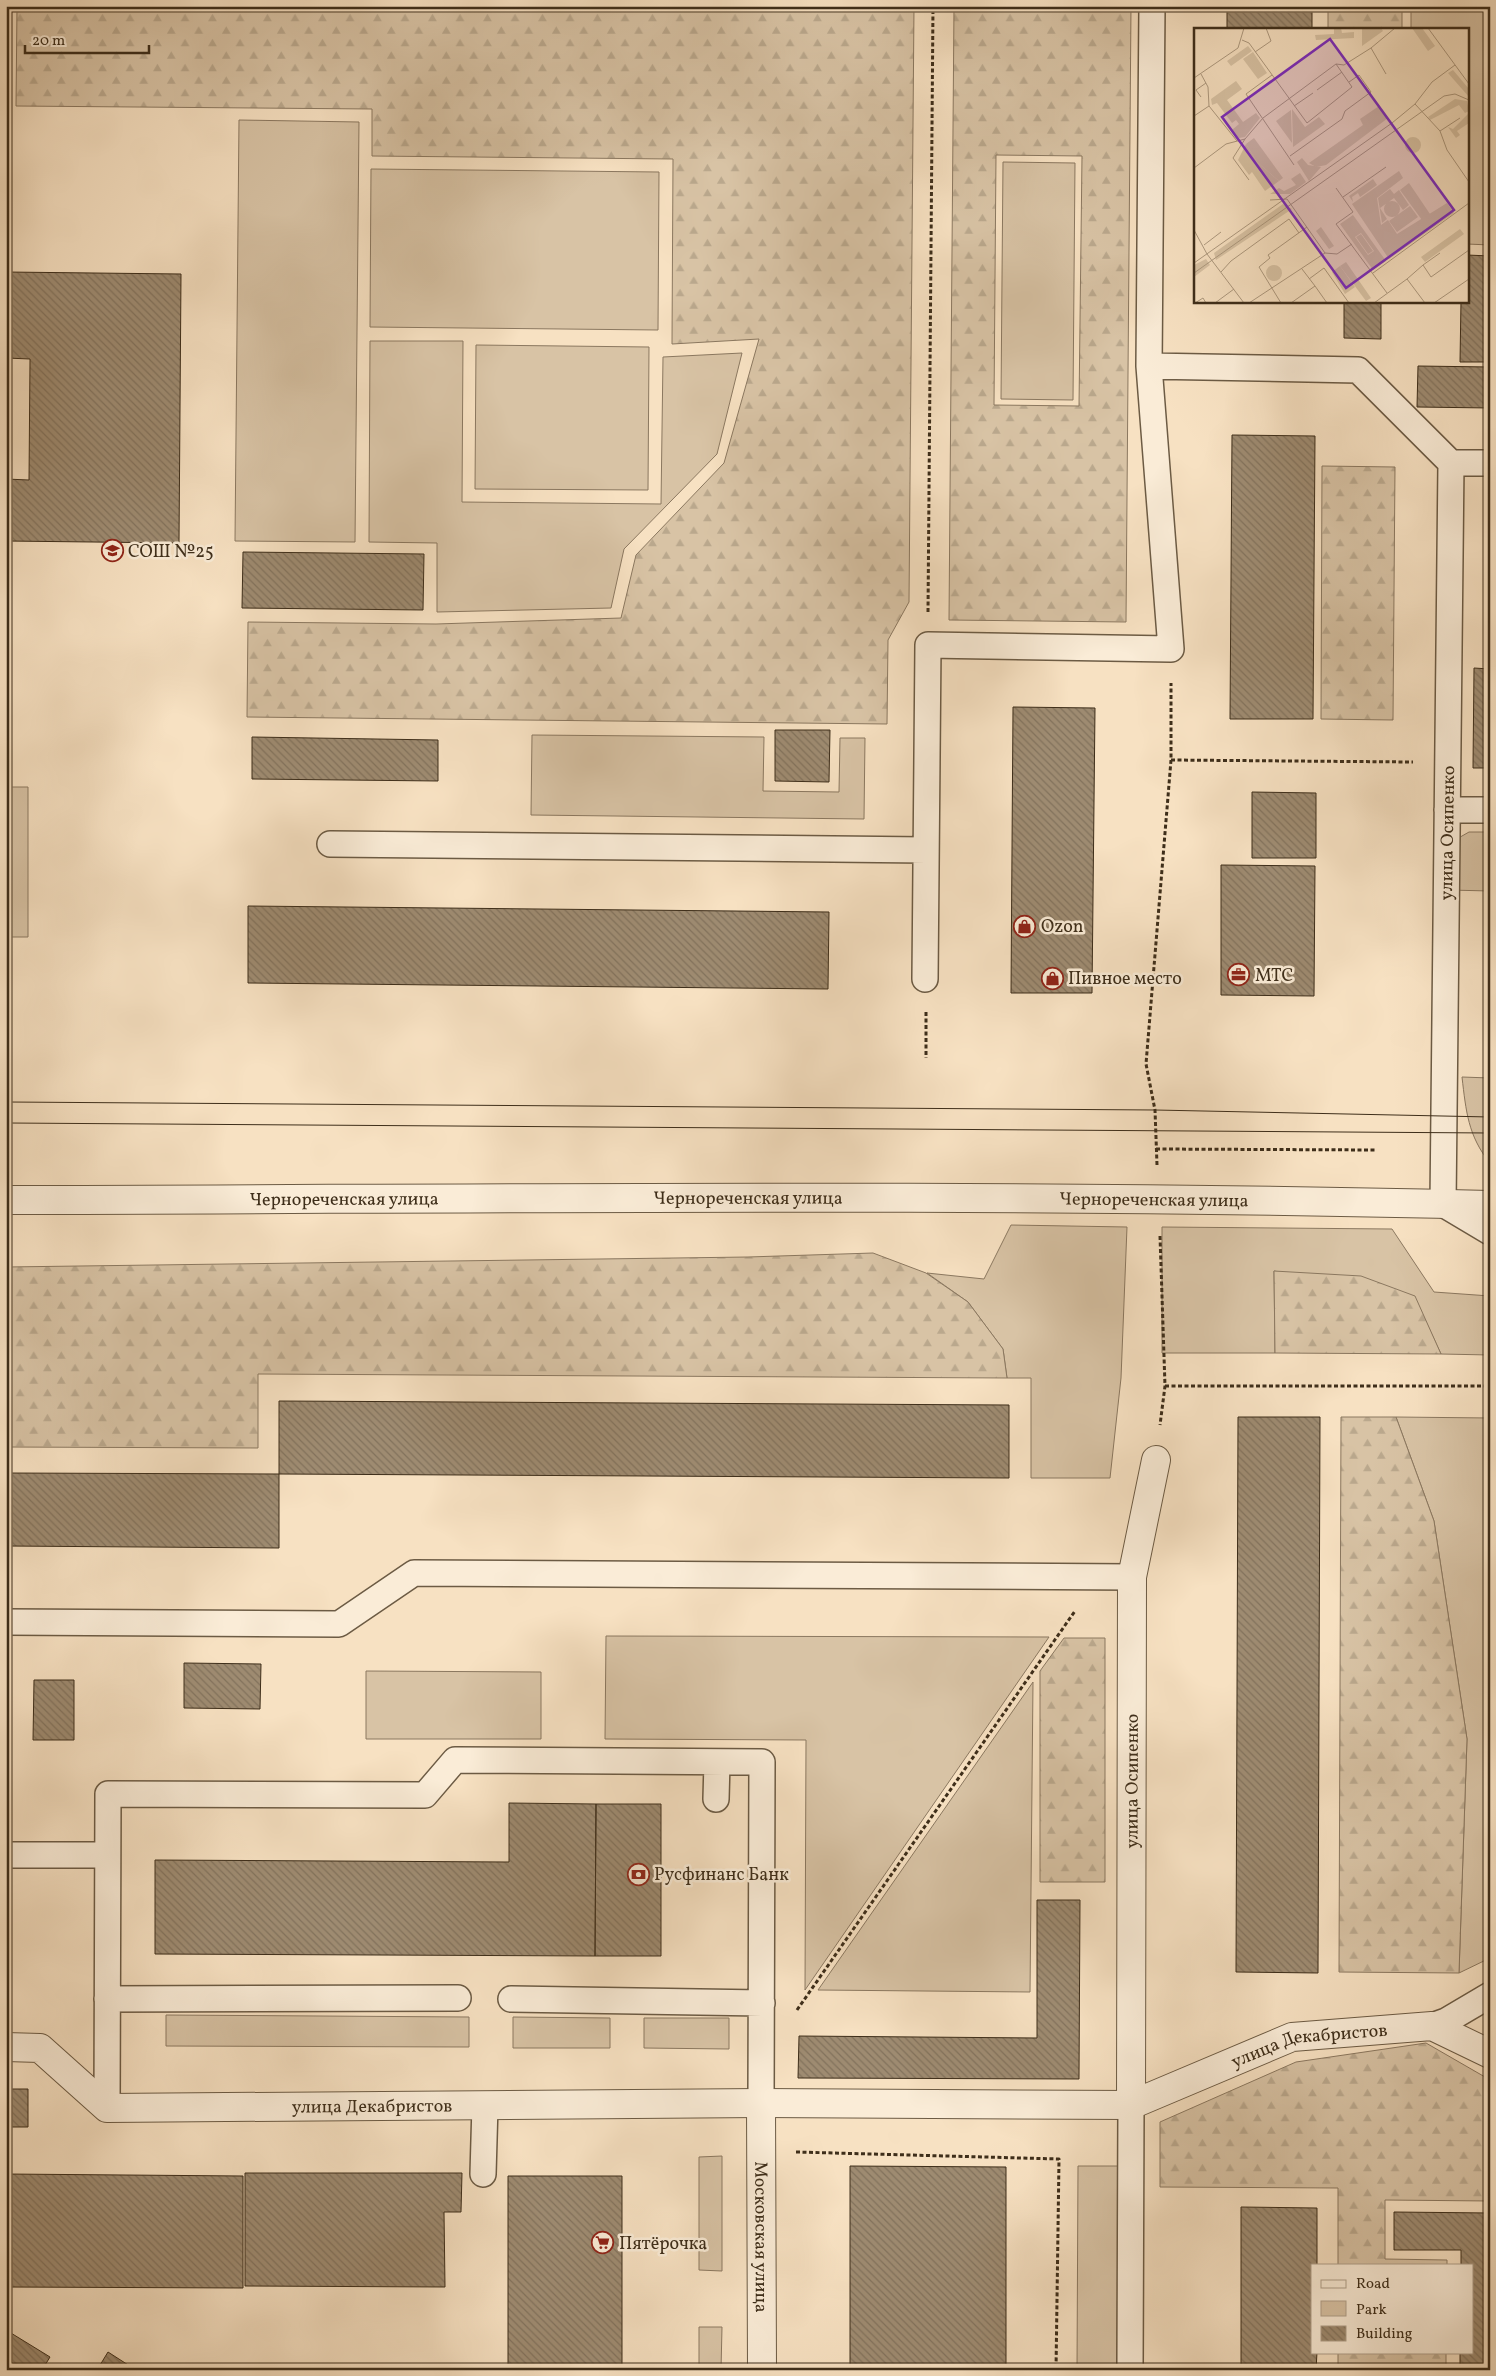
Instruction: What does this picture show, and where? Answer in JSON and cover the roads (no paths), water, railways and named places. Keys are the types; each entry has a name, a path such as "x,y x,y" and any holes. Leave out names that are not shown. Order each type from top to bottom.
{"street":[{"name":"Чернореченская улица","path":"6,1200 1158,1199 1490,1205"},
{"name":"улица Осипенко","path":"1131,2105 1132,1577 1156,1460"},
{"name":"улица Декабристов","path":"107,2108 761,2103 1131,2105 1292,2037 1432,2026"},
{"path":"1432,2026 1490,2054"},
{"path":"6,2048 40,2048 107,2108"},
{"name":"Московская улица","path":"761,2103 762,2370"}],"lane":[{"path":"925,979 928,645 1171,649 1149,366 1152,6"},
{"path":"1149,366 1358,370 1451,462 1490,463"},
{"name":"улица Осипенко","path":"1443,1204 1451,462"},
{"path":"1447,810 1490,810"},
{"path":"330,844 926,850"},
{"path":"1443,1204 1490,1232"},
{"path":"6,1622 339,1624 414,1572 1132,1577"},
{"path":"107,2108 108,1794 425,1796 454,1760 762,1762 761,2103"},
{"path":"716,1800 717,1762"},
{"path":"6,1855 107,1855"},
{"path":"1432,2026 1446,2021 1490,1995"},
{"path":"107,1999 458,1998"},
{"path":"512,1999 762,2003"},
{"path":"483,2174 485,2105"},
{"path":"1130,2370 1131,2105"}],"tram line":[{"path":"6,1102 1155,1110 1490,1117"},
{"path":"6,1123 1490,1133"}],"place":[{"name":"СОШ №25","path":"112,551"},
{"name":"Ozon","path":"1025,926"},
{"name":"МТС","path":"1239,975"},
{"name":"Пивное место","path":"1052,978"},
{"name":"Русфинанс Банк","path":"638,1874"},
{"name":"Пятёрочка","path":"603,2243"}]}
